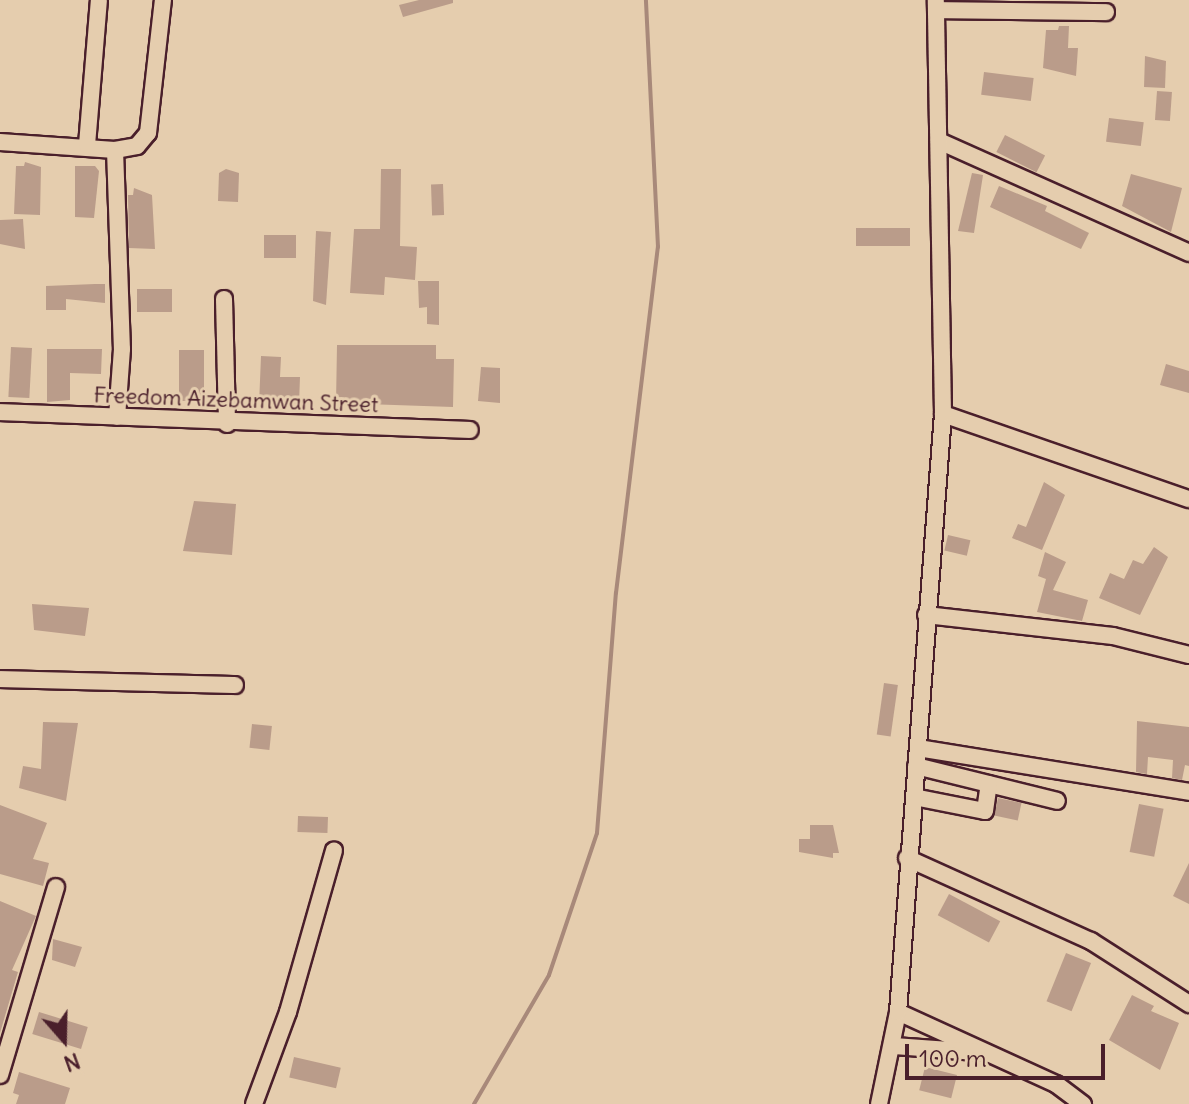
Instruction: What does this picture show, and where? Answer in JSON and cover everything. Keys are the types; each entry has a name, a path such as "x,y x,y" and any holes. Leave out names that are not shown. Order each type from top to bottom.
{"street":[{"path":"87,145 99,0"},
{"path":"0,142 87,145 115,150 137,146 148,133 163,0"},
{"path":"879,1104 894,1046 898,1012 907,858 943,414 936,5 1106,12"},
{"path":"939,141 1189,253"},
{"path":"115,150 122,349 117,417"},
{"path":"224,299 227,424"},
{"name":"Freedom Aizebamwan Street","path":"0,412 227,424 470,430"},
{"path":"943,414 1189,499"},
{"path":"926,615 1113,636 1189,655"},
{"path":"0,679 235,685"},
{"path":"918,748 1189,792"},
{"path":"916,766 1057,801"},
{"path":"914,797 985,811 989,784"},
{"path":"254,1104 288,1012 334,850"},
{"path":"907,858 1091,941 1189,1004"},
{"path":"0,1075 56,887"},
{"path":"898,1012 1056,1084 1083,1104"},
{"path":"894,1046 983,1052"}],"building":[{"path":"419,0 453,0 453,3 403,17 399,5"},
{"path":"1059,26 1069,26 1068,48 1078,48 1076,76 1043,68 1046,30 1058,30"},
{"path":"1145,56 1166,61 1165,88 1144,87"},
{"path":"984,72 1034,78 1031,101 981,95"},
{"path":"1157,91 1172,92 1170,121 1155,120"},
{"path":"1109,118 1144,122 1141,146 1106,142"},
{"path":"1005,135 1045,155 1036,172 996,152"},
{"path":"25,162 41,167 40,215 14,214 16,166 24,166"},
{"path":"75,166 95,166 99,171 94,218 75,217"},
{"path":"226,169 239,173 238,202 218,201 219,173"},
{"path":"381,169 401,169 400,246 417,247 415,280 385,277 384,295 350,293 354,229 380,229"},
{"path":"972,173 983,175 974,233 958,231"},
{"path":"1131,174 1182,188 1171,232 1122,206"},
{"path":"431,184 443,184 444,215 432,215"},
{"path":"999,186 1047,206 1045,211 1089,233 1081,249 990,207"},
{"path":"134,188 152,195 155,249 129,248 128,195 133,195"},
{"path":"23,219 25,249 0,244 0,220"},
{"path":"856,228 910,228 910,246 856,246"},
{"path":"316,231 331,232 326,305 313,301"},
{"path":"264,235 296,235 296,258 264,258"},
{"path":"418,281 439,281 439,325 427,324 427,307 419,308"},
{"path":"105,284 105,303 66,299 66,310 46,310 46,286"},
{"path":"137,289 172,289 172,312 137,312"},
{"path":"337,345 436,345 436,359 454,359 453,407 336,403"},
{"path":"11,347 32,348 29,398 8,397"},
{"path":"47,349 102,349 101,374 70,373 70,400 47,402"},
{"path":"179,350 204,350 204,401 179,401"},
{"path":"261,356 281,357 280,377 300,377 299,404 259,405"},
{"path":"1166,364 1189,371 1189,393 1160,385"},
{"path":"481,367 500,368 500,403 478,401"},
{"path":"1044,482 1065,495 1042,550 1012,538 1018,524 1026,527"},
{"path":"194,501 236,504 232,555 183,551"},
{"path":"948,535 970,540 967,556 944,551"},
{"path":"1154,547 1168,557 1140,615 1099,598 1110,573 1124,579 1133,560 1143,564"},
{"path":"1045,552 1066,562 1053,590 1088,600 1082,621 1037,612 1046,579 1038,576"},
{"path":"32,604 89,608 85,636 34,630"},
{"path":"884,683 898,685 891,736 877,734"},
{"path":"1137,721 1189,727 1189,766 1185,765 1182,780 1172,778 1173,760 1148,757 1147,774 1136,772"},
{"path":"43,722 78,723 66,801 19,788 23,766 41,769"},
{"path":"252,724 272,726 269,750 249,748"},
{"path":"998,798 1021,803 1018,821 994,816"},
{"path":"1139,804 1164,809 1154,857 1130,852"},
{"path":"0,805 47,823 33,859 49,863 43,886 0,874"},
{"path":"298,816 328,817 327,833 297,832"},
{"path":"810,825 833,825 839,853 833,853 833,858 799,852 799,839 810,839"},
{"path":"1189,863 1189,904 1173,896"},
{"path":"949,894 1000,921 989,942 938,915"},
{"path":"0,901 36,916 12,970 18,972 0,1033"},
{"path":"53,939 82,947 75,967 52,960"},
{"path":"1066,953 1091,963 1072,1011 1047,1001"},
{"path":"1132,995 1154,1006 1151,1011 1179,1023 1160,1070 1109,1040"},
{"path":"39,1012 88,1027 81,1049 32,1034"},
{"path":"294,1057 341,1068 336,1088 289,1077"},
{"path":"925,1067 957,1075 951,1098 919,1090"},
{"path":"19,1072 70,1088 65,1104 16,1104 19,1095 13,1093"}],"waterway":[{"path":"474,1104 549,975 597,833 616,593 658,247 646,0"}]}
